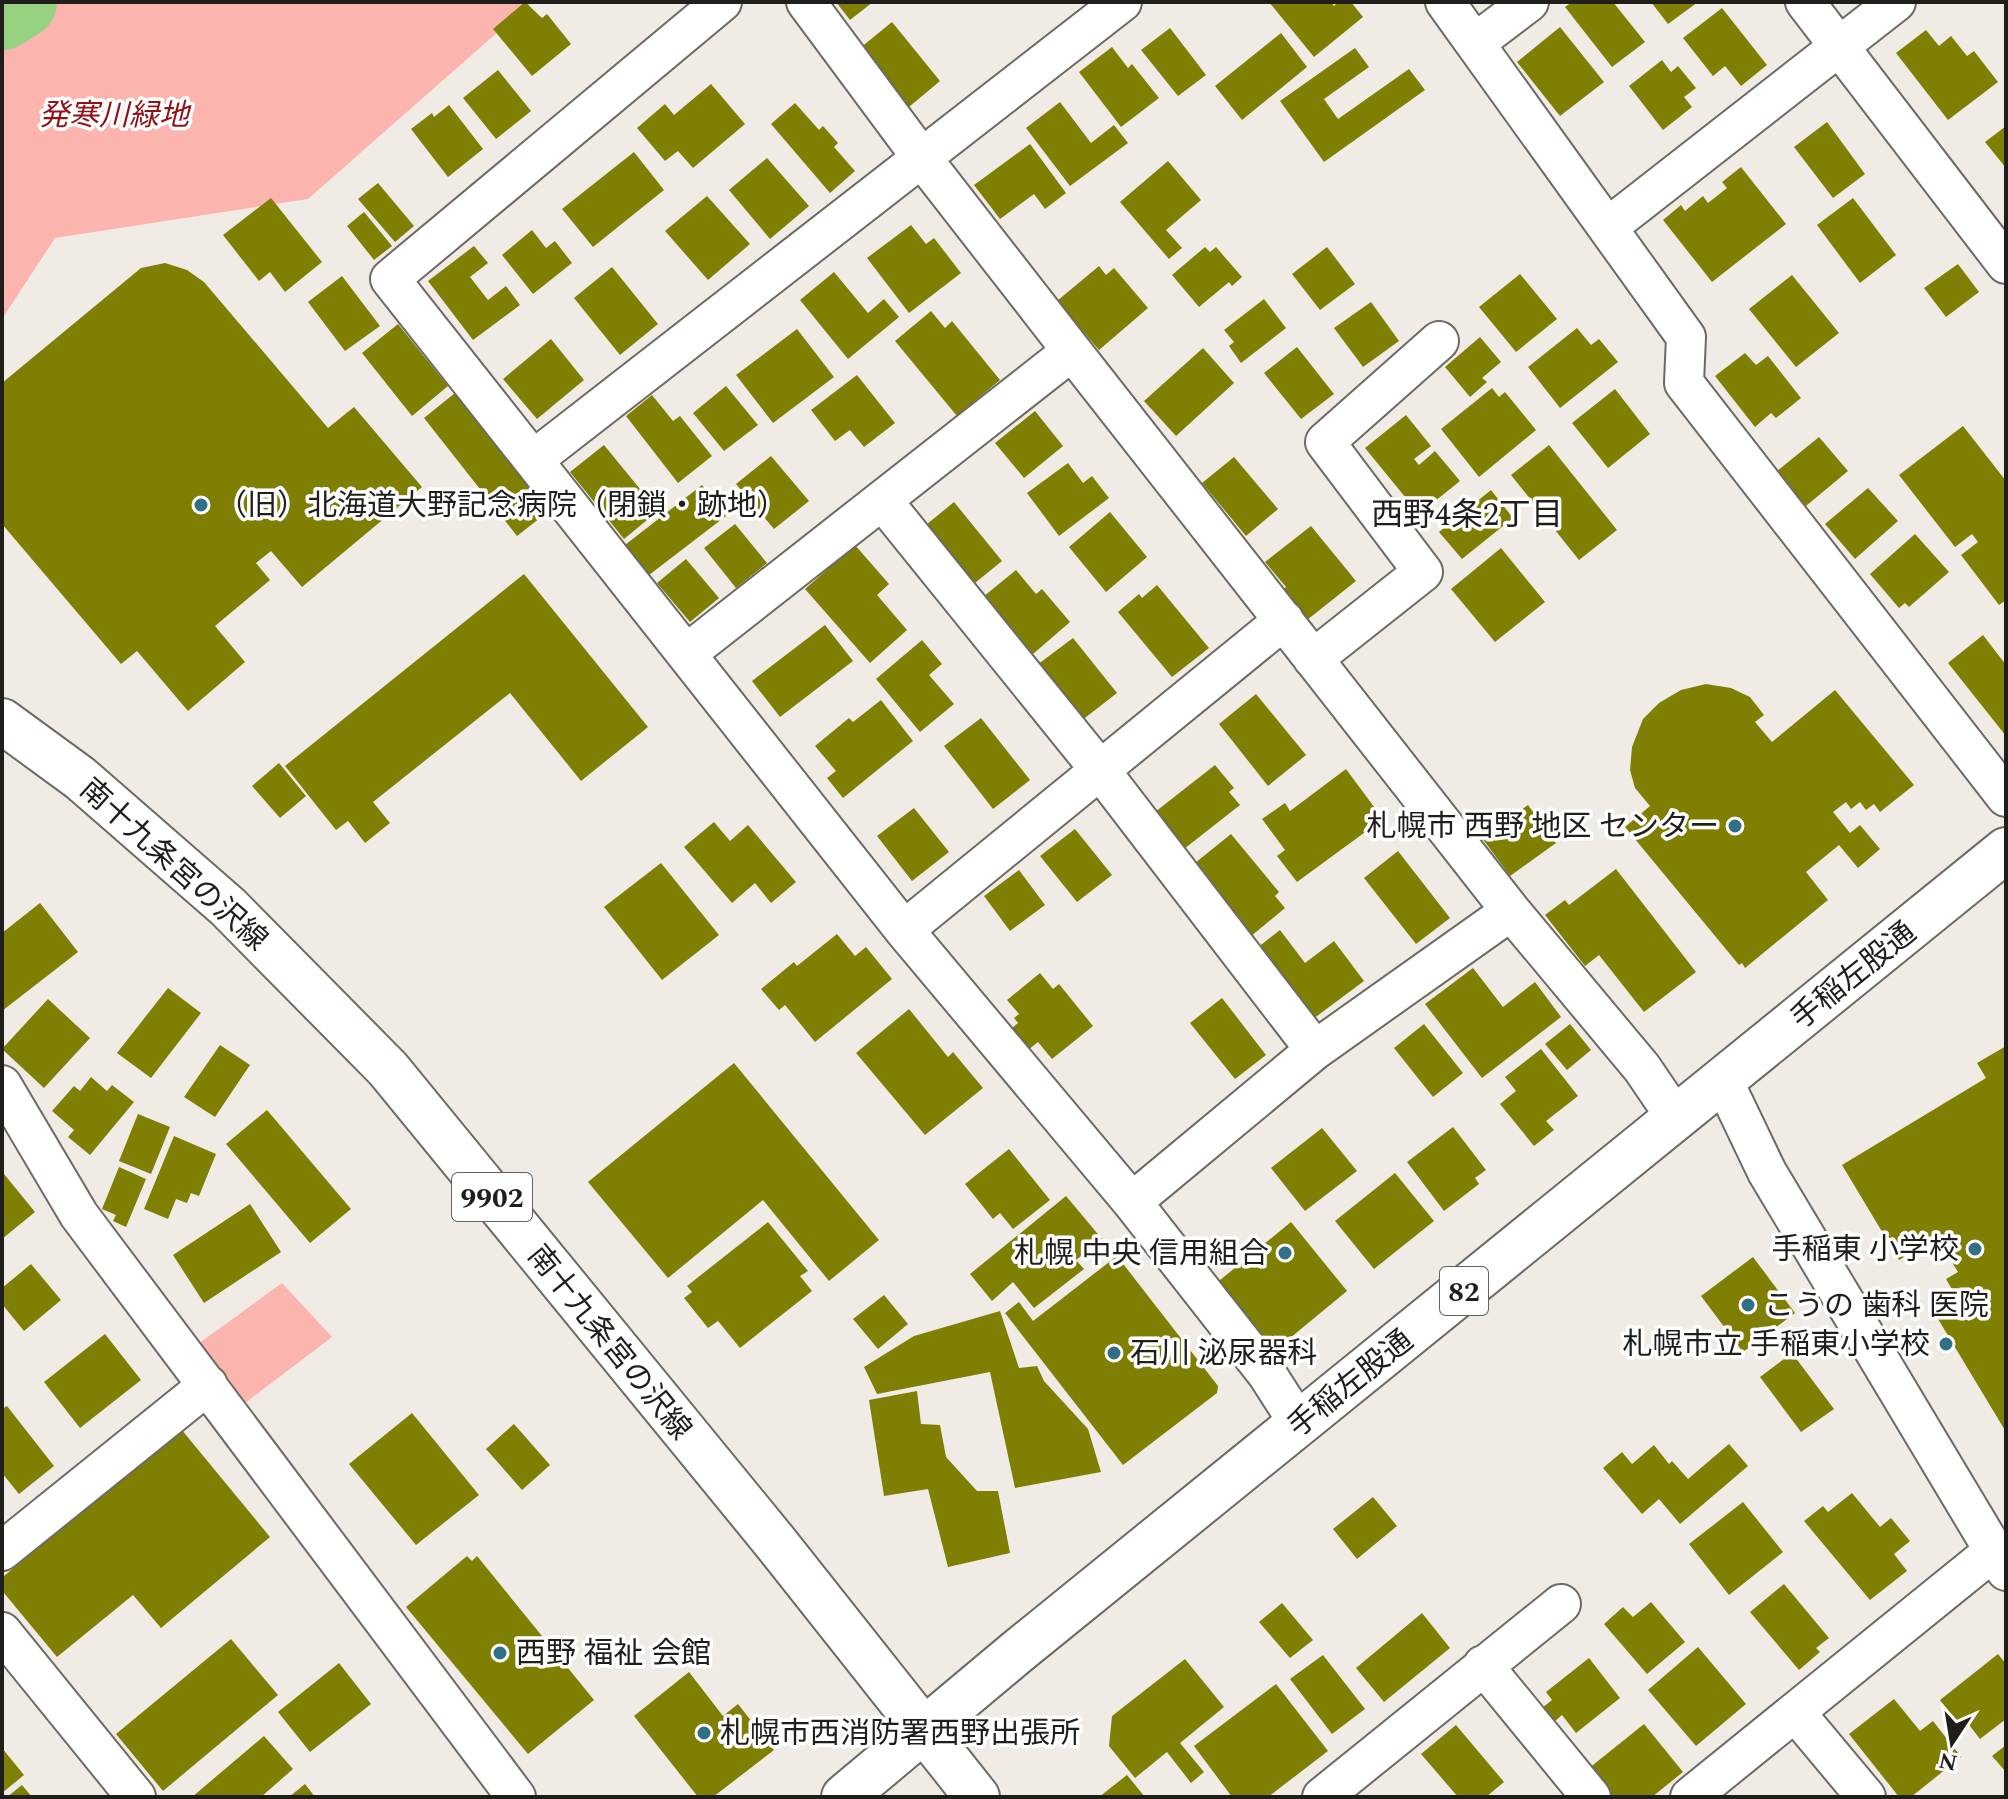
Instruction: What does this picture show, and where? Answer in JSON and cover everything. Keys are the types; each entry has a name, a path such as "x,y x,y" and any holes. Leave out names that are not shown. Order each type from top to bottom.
{"main road":[{"name":"南十九条宮の沢線","path":"2,721 80,778 228,907 388,1069 775,1542 977,1797"},
{"name":"手稲左股通","path":"844,1797 2006,850"}],"street":[{"path":"722,2 390,279 904,930 1132,1202 1267,1374 1299,1424"},
{"path":"806,2 921,157 1072,351 1511,911 1642,1068 1676,1118"},
{"path":"533,460 1122,2"},
{"path":"1445,2 1686,337 1684,383 2006,797"},
{"path":"1475,43 1529,2"},
{"path":"1805,2 2006,264"},
{"path":"1608,227 1896,2"},
{"path":"1313,659 1423,572 1325,442 1439,341"},
{"path":"686,654 1072,351"},
{"path":"882,500 1100,770 1315,1050"},
{"path":"904,930 1284,620"},
{"path":"1132,1202 1315,1050 1511,911"},
{"path":"1690,1797 1795,1712 2000,1560 1767,1172 1723,1080"},
{"path":"2,1085 79,1215 516,1797"},
{"path":"2,1551 208,1385"},
{"path":"1322,1797 1561,1604"},
{"path":"2,1632 136,1797"},
{"path":"1483,1665 1591,1797"},
{"path":"1795,1712 1866,1797"}],"green space":[{"name":"発寒川緑地","path":"2,2 532,2 308,199 55,238 2,319"},
{"path":"282,1283 332,1337 245,1403 198,1344"}],"building":[{"path":"525,2 542,18 547,14 571,44 532,76 493,29"},
{"path":"836,2 873,2 850,20"},
{"path":"1269,2 1331,2 1334,6 1338,2 1351,2 1363,17 1314,57"},
{"path":"1572,2 1613,2 1645,42 1612,67 1565,7"},
{"path":"1651,2 1698,2 1668,24"},
{"path":"1722,8 1767,65 1741,86 1725,66 1713,76 1683,38"},
{"path":"892,22 940,81 903,112 854,53"},
{"path":"1560,27 1604,82 1560,116 1517,62"},
{"path":"1170,28 1206,75 1178,96 1141,50"},
{"path":"1926,30 1939,46 1951,36 1967,56 1974,51 1998,82 1948,120 1896,53"},
{"path":"1281,33 1307,67 1242,120 1215,86"},
{"path":"1112,47 1128,68 1132,64 1159,98 1121,127 1079,72"},
{"path":"1355,48 1369,67 1324,99 1338,119 1409,69 1425,90 1324,162 1280,101"},
{"path":"1662,60 1671,72 1678,66 1696,88 1684,97 1692,107 1663,130 1629,86"},
{"path":"498,70 531,111 496,139 463,98"},
{"path":"711,84 745,124 693,168 678,151 665,161 637,128 665,104 674,115"},
{"path":"1060,102 1091,143 1114,125 1128,143 1070,186 1026,128"},
{"path":"795,103 819,130 823,126 838,143 834,147 855,171 830,193 771,124"},
{"path":"449,105 483,149 448,177 411,129"},
{"path":"1827,122 1865,174 1833,198 1794,147"},
{"path":"2006,126 2006,168 1985,142"},
{"path":"1030,144 1066,193 1045,209 1034,194 1000,219 974,185"},
{"path":"634,152 664,190 593,247 562,209"},
{"path":"767,158 809,206 770,239 729,190"},
{"path":"1168,161 1201,200 1166,230 1182,248 1169,259 1120,202"},
{"path":"1741,167 1786,224 1712,282 1663,220 1681,205 1685,211 1703,196 1708,203 1727,188 1722,182"},
{"path":"378,183 414,226 395,242 358,199"},
{"path":"707,196 750,244 708,280 665,231"},
{"path":"271,198 322,262 285,292 270,272 259,281 223,235"},
{"path":"1853,198 1896,255 1860,283 1817,225"},
{"path":"364,212 392,246 374,260 347,226"},
{"path":"911,225 926,244 934,238 961,273 909,313 867,258"},
{"path":"532,230 546,248 555,241 572,263 533,294 502,255"},
{"path":"474,246 488,263 470,277 488,300 506,286 520,305 473,340 428,281"},
{"path":"1205,247 1210,252 1216,247 1242,277 1232,286 1229,282 1199,307 1172,275"},
{"path":"1327,247 1355,284 1320,310 1292,274"},
{"name":"（旧）北海道大野記念病院（閉鎖・跡地）","path":"165,263 187,270 204,282 328,428 354,407 422,487 302,587 271,551 256,563 270,580 215,626 245,662 188,711 137,651 121,664 2,524 2,383 141,268"},
{"path":"1958,264 1979,292 1946,317 1924,288"},
{"path":"1099,266 1106,275 1114,268 1148,308 1099,350 1057,301"},
{"path":"612,267 658,324 620,355 574,298"},
{"path":"834,272 868,313 884,299 899,317 848,359 800,300"},
{"path":"1520,274 1557,319 1516,352 1479,307"},
{"path":"1792,275 1839,333 1796,367 1749,309"},
{"path":"342,276 380,326 345,351 308,302"},
{"path":"1264,299 1286,328 1241,363 1229,346 1234,342 1224,330"},
{"path":"1371,302 1399,341 1363,367 1334,328"},
{"path":"931,311 945,328 952,321 1000,380 957,416 895,341"},
{"path":"398,324 448,386 412,416 362,353"},
{"path":"1577,328 1591,345 1599,339 1618,362 1560,408 1528,367"},
{"path":"797,329 834,377 773,423 736,375"},
{"path":"1480,337 1501,362 1482,378 1487,382 1470,397 1445,367"},
{"path":"551,339 584,380 537,419 503,379"},
{"path":"1297,347 1334,394 1301,419 1264,373"},
{"path":"1203,348 1234,383 1176,436 1144,401"},
{"path":"1745,353 1756,365 1768,356 1801,398 1776,418 1771,413 1755,427 1715,376"},
{"path":"857,375 895,423 864,447 850,430 835,441 811,410"},
{"path":"726,386 758,425 724,451 693,413"},
{"path":"1492,388 1499,397 1505,392 1536,430 1479,477 1441,429"},
{"path":"1615,389 1650,434 1608,468 1572,423"},
{"path":"455,393 549,511 517,536 424,418"},
{"path":"652,395 673,421 680,416 712,456 678,483 626,416"},
{"path":"1035,411 1063,446 1024,478 995,443"},
{"path":"1406,415 1431,446 1414,459 1419,465 1435,451 1460,481 1419,514 1365,448"},
{"path":"1963,426 2006,481 2006,600 1999,605 1961,555 1978,542 1972,534 1955,547 1899,475"},
{"path":"1819,437 1848,471 1806,506 1777,471"},
{"path":"604,445 658,511 624,539 570,472"},
{"path":"1549,445 1617,530 1579,560 1511,475"},
{"path":"771,456 809,501 774,529 736,484"},
{"path":"1234,457 1278,509 1246,536 1202,483"},
{"path":"1068,463 1083,483 1092,476 1109,498 1059,536 1027,493"},
{"path":"702,485 726,516 649,575 625,545"},
{"path":"1868,488 1898,521 1855,559 1825,524"},
{"path":"1491,490 1513,518 1462,559 1439,532"},
{"path":"954,502 1002,561 970,587 921,529"},
{"path":"1110,512 1147,557 1106,592 1069,547"},
{"path":"735,524 767,563 736,588 704,548"},
{"path":"1311,526 1356,581 1302,624 1278,594 1286,587 1265,562"},
{"path":"1915,534 1949,572 1909,607 1905,603 1899,608 1870,574"},
{"path":"855,545 889,584 877,595 907,630 870,663 805,589"},
{"path":"1501,548 1545,602 1495,642 1451,589"},
{"path":"686,559 719,598 690,622 657,583"},
{"path":"1016,570 1036,594 1042,589 1070,622 1033,654 983,597"},
{"path":"524,574 648,727 581,781 510,693 373,802 390,823 365,843 348,821 336,830 285,766"},
{"path":"1157,585 1209,648 1172,677 1118,612 1139,594 1142,598"},
{"path":"825,625 853,661 780,717 752,681"},
{"path":"1983,635 2006,665 2006,736 1948,663"},
{"path":"1073,638 1117,693 1081,721 1037,665"},
{"path":"922,640 942,664 929,675 954,704 920,732 876,679"},
{"name":"札幌市 西野 地区 センター","path":"1706,684 1731,688 1750,697 1764,715 1755,722 1772,742 1835,690 1914,785 1880,812 1874,804 1866,810 1860,802 1851,809 1846,802 1833,812 1850,833 1860,825 1880,849 1858,868 1839,845 1806,872 1828,900 1745,968 1742,963 1739,965 1625,827 1650,806 1635,788 1630,770 1632,747 1643,719 1659,703 1681,690"},
{"path":"1256,694 1306,755 1268,786 1219,724"},
{"path":"881,700 913,741 843,798 827,778 836,771 815,746 849,718 853,722"},
{"path":"981,718 1030,780 993,809 944,746"},
{"path":"279,763 306,796 280,818 252,786"},
{"path":"1215,765 1234,788 1229,792 1240,805 1184,849 1155,812"},
{"path":"1346,769 1383,819 1297,882 1277,856 1285,850 1262,819 1285,803 1290,811"},
{"path":"1528,805 1556,843 1510,876 1482,838"},
{"path":"914,808 949,852 912,881 877,836"},
{"path":"714,822 730,841 748,825 796,882 771,903 755,883 732,903 684,847"},
{"path":"1075,829 1112,875 1077,902 1040,856"},
{"path":"1231,834 1279,892 1275,896 1285,908 1250,937 1213,894 1218,890 1195,863"},
{"path":"1398,851 1450,918 1416,944 1364,878"},
{"path":"661,863 719,935 662,980 604,907"},
{"path":"1616,869 1696,972 1644,1012 1599,955 1585,966 1545,915 1565,900 1569,905"},
{"path":"1019,870 1045,905 1010,931 984,896"},
{"path":"40,903 78,952 2,1011 2,933"},
{"path":"1280,930 1305,963 1334,941 1364,981 1313,1019 1257,948"},
{"path":"837,934 855,956 866,947 892,979 815,1042 785,1005 779,1010 761,989 794,962 797,966"},
{"path":"1473,968 1503,1007 1535,982 1561,1017 1482,1078 1425,1004"},
{"path":"1040,973 1053,989 1059,984 1093,1026 1052,1059 1038,1042 1028,1050 1011,1029 1018,1023 1014,1018 1019,1014 1007,1000"},
{"path":"168,988 201,1013 151,1078 117,1053"},
{"path":"1222,998 1266,1055 1235,1079 1190,1023"},
{"path":"48,999 90,1038 44,1088 2,1049"},
{"path":"909,1009 948,1057 953,1052 983,1088 925,1135 856,1053"},
{"path":"1424,1024 1463,1073 1433,1097 1394,1048"},
{"path":"1570,1024 1591,1050 1567,1070 1545,1044"},
{"path":"220,1045 250,1065 215,1117 184,1097"},
{"name":"手稲東 小学校","path":"2006,1046 2006,1432 1938,1319 1961,1305 1946,1279 1958,1272 1937,1238 1899,1260 1842,1165 1986,1078 1977,1063"},
{"path":"1541,1049 1578,1096 1546,1121 1554,1130 1534,1146 1500,1104 1516,1091 1505,1077"},
{"path":"734,1063 879,1240 829,1281 763,1200 668,1278 588,1182"},
{"path":"91,1077 107,1091 112,1085 134,1102 90,1155 68,1137 74,1130 52,1111 74,1086 80,1091"},
{"path":"267,1110 351,1209 310,1243 226,1144"},
{"path":"138,1114 170,1127 151,1174 119,1161"},
{"path":"1453,1127 1486,1170 1475,1178 1479,1184 1444,1211 1407,1162"},
{"path":"1322,1128 1357,1171 1305,1211 1271,1168"},
{"path":"174,1136 216,1154 199,1196 191,1193 187,1203 176,1199 168,1219 144,1209"},
{"path":"1009,1149 1050,1200 1013,1229 1000,1213 993,1219 965,1184"},
{"path":"119,1167 146,1179 126,1227 113,1221 116,1215 102,1209"},
{"path":"1395,1173 1434,1221 1374,1269 1335,1221"},
{"path":"4,1174 35,1212 2,1239 2,1176"},
{"path":"1066,1196 1102,1239 1076,1260 1084,1269 1034,1308 1013,1282 992,1301 970,1274"},
{"path":"250,1204 281,1252 204,1303 173,1255"},
{"path":"768,1222 808,1271 800,1276 812,1291 740,1348 718,1321 708,1328 684,1298 692,1292 687,1286"},
{"name":"札幌 中央 信用組合","path":"1291,1222 1347,1291 1284,1343 1269,1345 1259,1341 1214,1285"},
{"name":"石川 泌尿器科","path":"1117,1256 1218,1386 1217,1393 1123,1465 1005,1313 1019,1302 1033,1321"},
{"name":"こうの 歯科 医院","path":"1753,1257 1795,1313 1743,1352 1701,1296"},
{"path":"31,1264 61,1300 24,1331 2,1304 2,1288"},
{"path":"884,1295 908,1324 878,1349 853,1319"},
{"path":"1000,1311 1019,1368 1037,1366 1044,1381 1088,1429 1101,1472 1015,1488 990,1372 877,1394 864,1367 914,1336"},
{"path":"105,1334 141,1380 80,1428 44,1382"},
{"path":"1792,1353 1834,1409 1801,1432 1760,1377"},
{"path":"917,1391 921,1424 940,1425 946,1457 977,1491 998,1491 1010,1553 948,1567 928,1489 884,1496 869,1400"},
{"path":"7,1406 54,1466 19,1494 2,1473 2,1409"},
{"path":"412,1413 479,1495 416,1545 349,1464"},
{"path":"514,1424 550,1465 522,1490 486,1449"},
{"path":"181,1429 270,1537 161,1628 133,1595 57,1657 4,1593 4,1576"},
{"path":"1729,1444 1748,1466 1680,1524 1659,1499 1642,1514 1603,1468 1622,1452 1632,1464 1654,1445 1669,1464 1672,1461 1688,1479"},
{"path":"1852,1493 1880,1527 1891,1518 1910,1541 1894,1554 1907,1571 1870,1600 1804,1521 1823,1506 1828,1512"},
{"path":"1373,1497 1397,1526 1357,1559 1333,1529"},
{"path":"1743,1502 1783,1552 1729,1595 1689,1544"},
{"name":"西野 福祉 会館","path":"467,1556 472,1561 477,1556 594,1700 528,1754 406,1607"},
{"path":"1784,1584 1829,1638 1816,1648 1820,1652 1799,1670 1750,1612"},
{"path":"1651,1602 1685,1642 1647,1674 1604,1624 1623,1607 1633,1617"},
{"path":"1282,1603 1313,1640 1290,1658 1259,1622"},
{"path":"1422,1613 1450,1648 1384,1702 1356,1668"},
{"path":"231,1639 278,1695 163,1791 116,1734"},
{"path":"1698,1647 1746,1704 1696,1746 1648,1690"},
{"path":"1998,1654 2006,1664 2006,1719 1980,1739 1963,1717 1957,1722 1940,1700"},
{"path":"1323,1655 1365,1709 1332,1734 1290,1679"},
{"path":"1589,1658 1620,1698 1576,1733 1562,1715 1554,1722 1542,1708 1552,1700 1546,1692"},
{"path":"1185,1659 1224,1707 1180,1743 1204,1772 1191,1783 1167,1752 1135,1778 1109,1746 1112,1716"},
{"path":"339,1663 371,1704 310,1752 278,1712"},
{"name":"札幌市西消防署西野出張所","path":"689,1672 723,1716 738,1704 774,1750 713,1797 698,1797 634,1716"},
{"path":"1276,1684 1328,1751 1268,1797 1232,1797 1194,1746"},
{"path":"1894,1699 1920,1731 1933,1721 1961,1757 1911,1797 1899,1797 1849,1734"},
{"path":"1644,1724 1683,1772 1652,1797 1610,1797 1588,1769"},
{"path":"1456,1725 1504,1782 1486,1797 1458,1797 1421,1754"},
{"path":"264,1736 293,1769 261,1797 192,1797"},
{"path":"2006,1745 2006,1772 1992,1756"},
{"path":"2,1748 24,1775 2,1793"},
{"path":"1127,1775 1145,1797 1099,1797"},
{"path":"305,1784 315,1797 289,1797"},
{"path":"22,1785 32,1797 7,1797"}],"waterway":[{"path":"2,13 20,2"}],"place":[{"name":"（旧）北海道大野記念病院（閉鎖・跡地）","path":"201,505"},
{"name":"札幌市 西野 地区 センター","path":"1735,826"},
{"name":"手稲東 小学校","path":"1975,1249"},
{"name":"札幌 中央 信用組合","path":"1285,1253"},
{"name":"こうの 歯科 医院","path":"1748,1305"},
{"name":"札幌市立 手稲東小学校","path":"1946,1344"},
{"name":"石川 泌尿器科","path":"1114,1353"},
{"name":"西野 福祉 会館","path":"500,1653"},
{"name":"札幌市西消防署西野出張所","path":"704,1733"}],"district":[{"name":"西野4条2丁目","path":"1467,514"}]}
